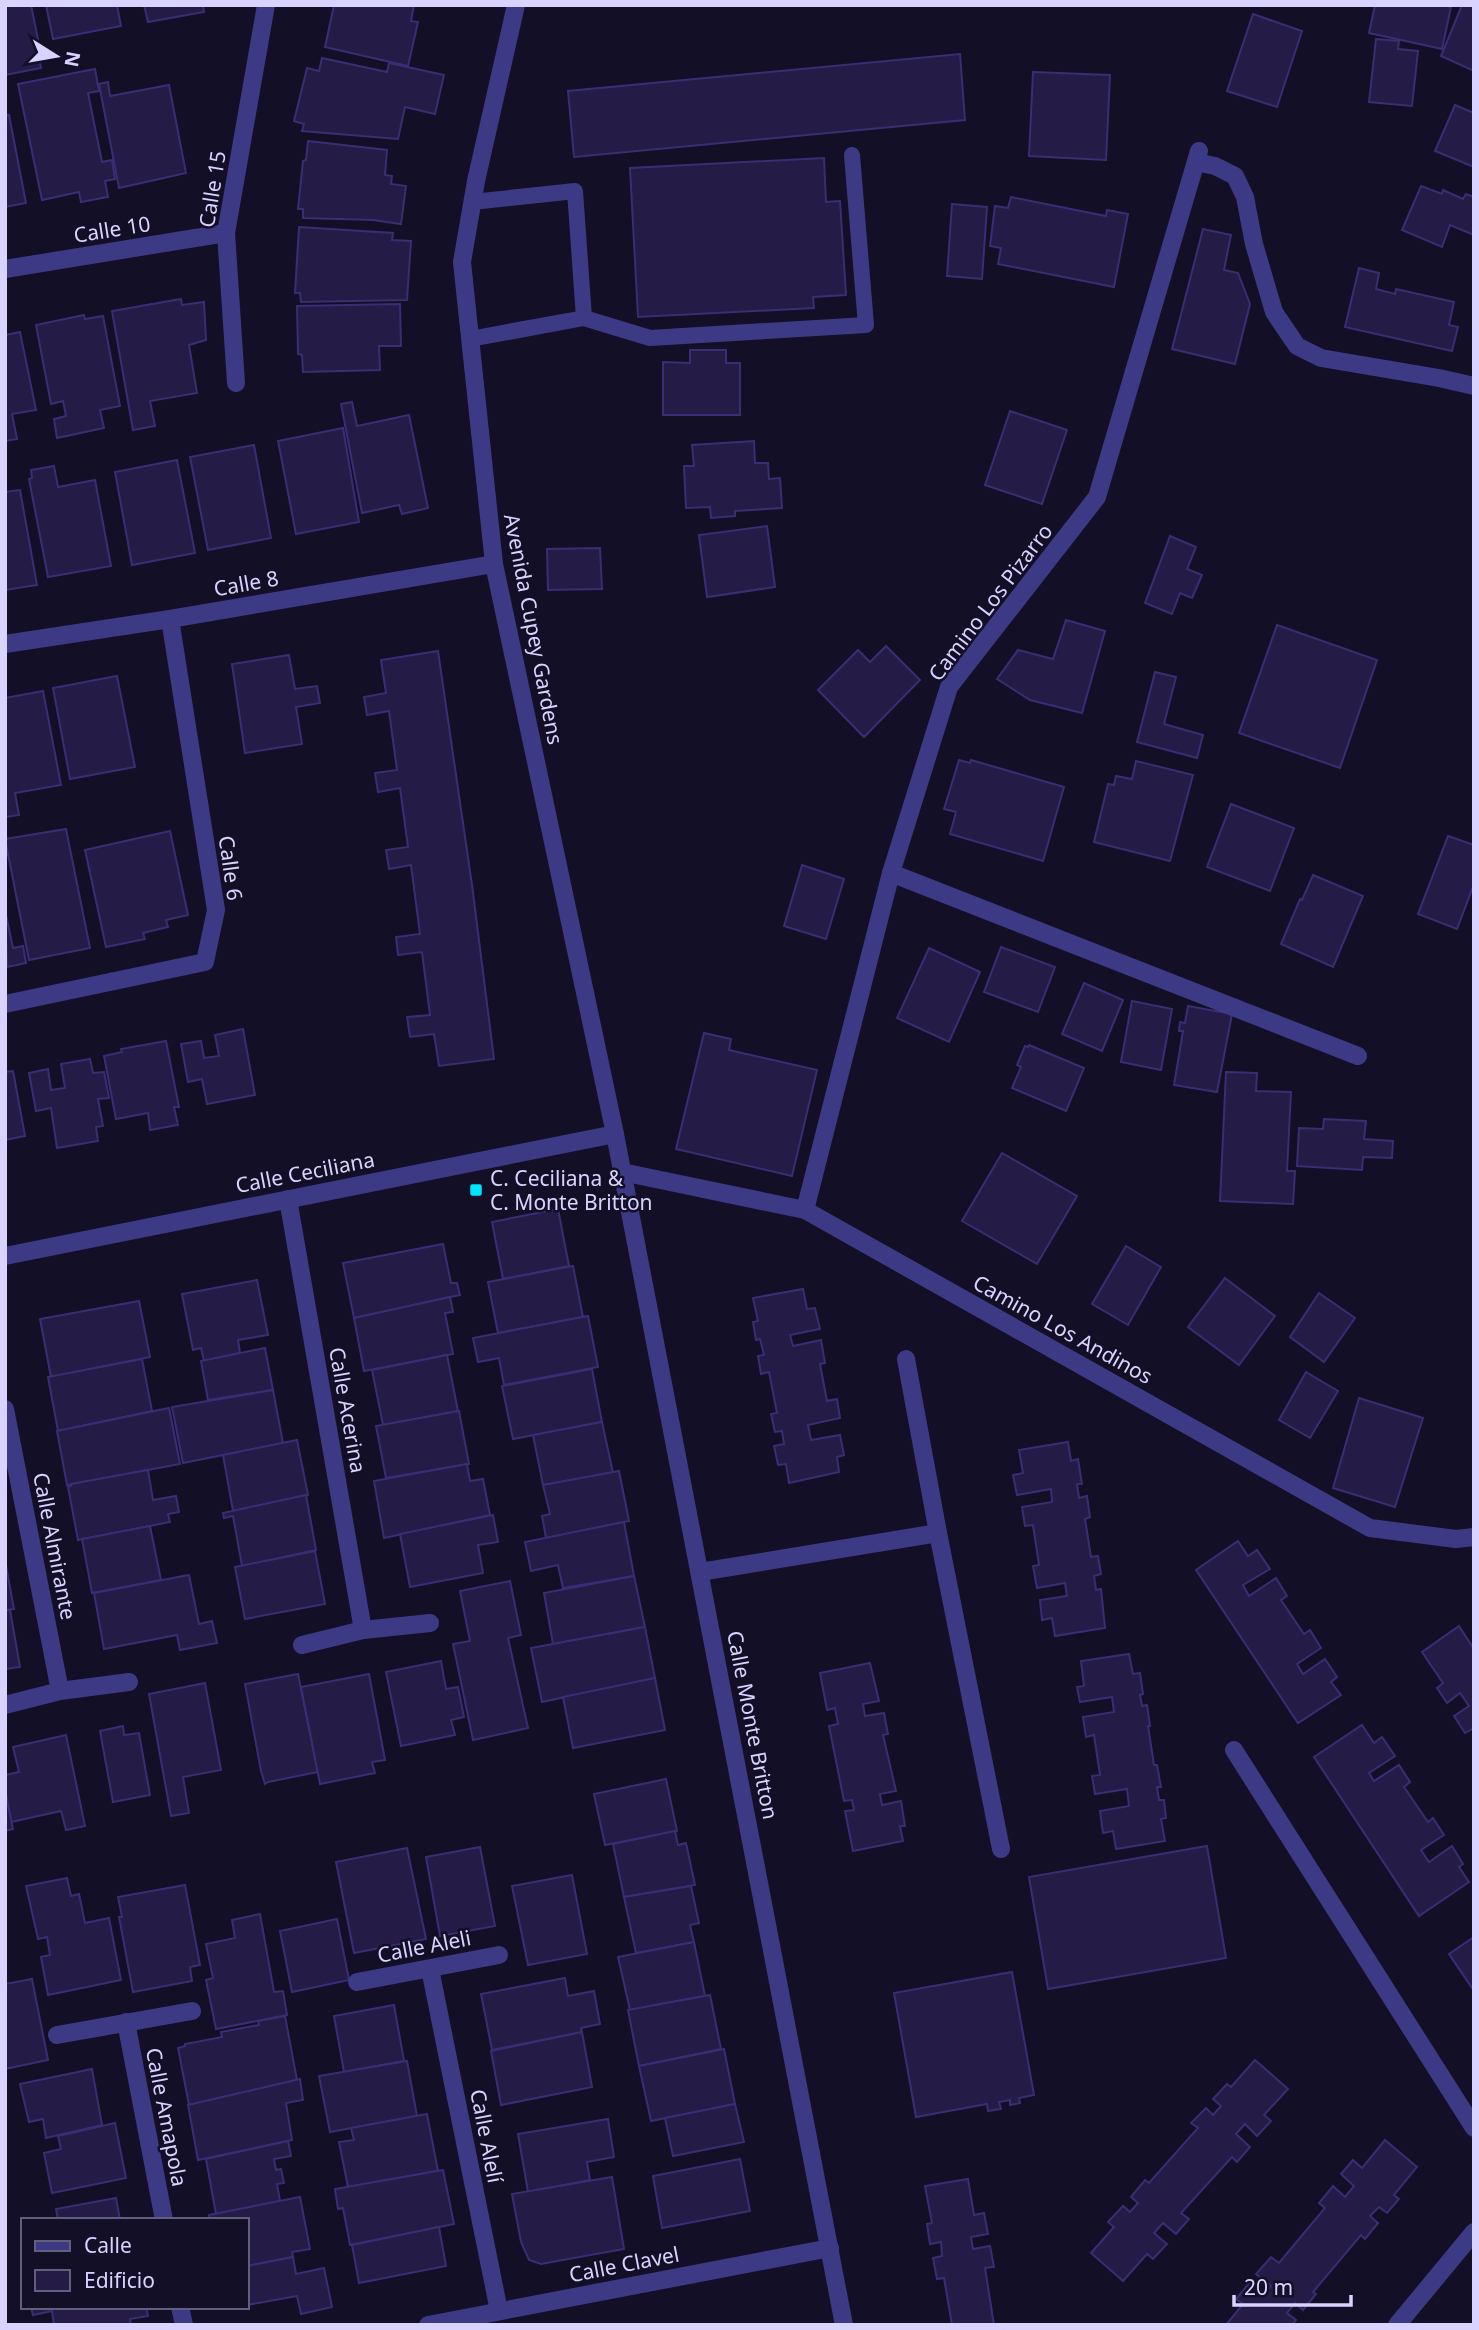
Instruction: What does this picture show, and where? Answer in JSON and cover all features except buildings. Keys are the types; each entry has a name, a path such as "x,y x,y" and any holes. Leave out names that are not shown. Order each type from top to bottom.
{"street":[{"name":"Calle 15","path":"236,383 226,233 266,5"},
{"name":"Avenida Cupey Gardens","path":"516,5 472,202 462,262 494,564 615,1134"},
{"name":"Camino Los Pizarro","path":"805,1210 891,873 949,687 1097,497 1197,156 1235,176 1245,197 1254,244 1274,312 1297,346 1321,358 1474,386"},
{"name":"Calle 10","path":"5,269 226,233"},
{"name":"Calle 8","path":"5,644 494,564"},
{"name":"Calle 6","path":"5,1004 205,962 215,910 170,619"},
{"path":"891,873 1357,1056"},
{"name":"Calle Monte Britton","path":"615,1134 844,2325"},
{"name":"Calle Ceciliana","path":"5,1256 615,1134"},
{"name":"Camino Los Andinos","path":"622,1172 805,1210 1370,1528 1456,1539 1474,1537"},
{"name":"Calle Acerina","path":"288,1199 363,1630"},
{"path":"905,1359 1000,1849"},
{"name":"Calle Almirante","path":"5,1409 60,1691"},
{"path":"700,1572 937,1533"},
{"path":"302,1645 363,1630 430,1623"},
{"path":"5,1705 60,1691 129,1682"},
{"path":"1234,1750 1474,2127"},
{"name":"Calle Aleli","path":"357,1982 499,1955"},
{"name":"Calle Alelí","path":"430,1969 499,2311"},
{"name":"Calle Amapola","path":"57,2035 192,2011"},
{"name":"Calle Amapola","path":"126,2022 164,2218"},
{"path":"1397,2325 1474,2232"},
{"name":"Calle Clavel","path":"428,2325 830,2248"}],"lane":[{"path":"471,340 584,318 650,338 866,324 852,155"},
{"path":"472,202 575,191 584,318"}],"place":[{"name":"C. Ceciliana & C. Monte Britton","path":"476,1190"}]}
